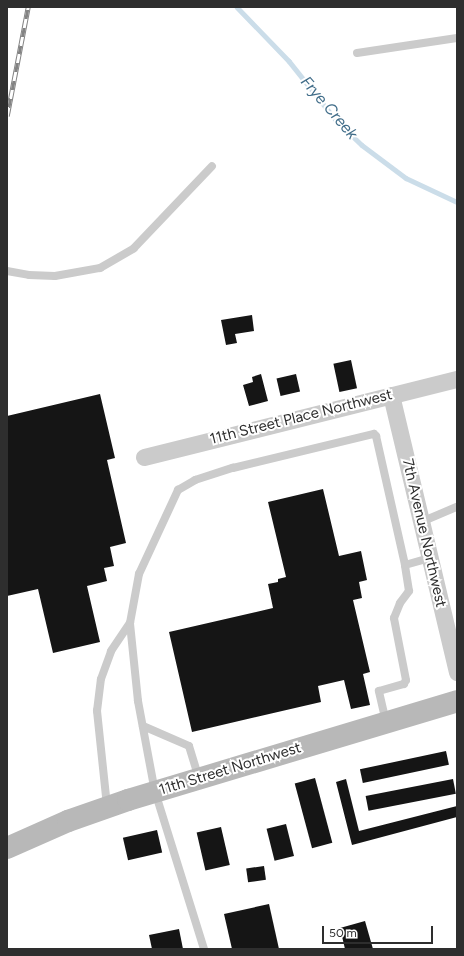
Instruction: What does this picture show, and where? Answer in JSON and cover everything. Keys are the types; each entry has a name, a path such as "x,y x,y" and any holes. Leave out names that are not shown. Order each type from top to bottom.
{"main road":[{"name":"11th Street Northwest","path":"7,848 68,821 155,792 457,700"}],"street":[{"name":"11th Street Place Northwest","path":"144,457 279,422 457,379"},
{"name":"7th Avenue Northwest","path":"391,395 457,672"}],"lane":[{"path":"357,53 457,38"},
{"path":"7,271 29,275 55,276 100,268 134,248 212,166"},
{"path":"204,949 155,792 138,701 130,623 139,574 178,490 195,480 233,468 370,434 376,436 405,565 409,591 400,603 394,618 406,680 404,684 379,691 386,722"},
{"path":"421,522 457,507"},
{"path":"405,565 430,558"},
{"path":"107,808 97,711 101,679 111,651 130,623"},
{"path":"143,726 189,746 200,778"}],"building":[{"path":"252,315 254,331 235,334 237,343 226,345 221,320"},
{"path":"351,360 357,388 339,392 333,364"},
{"path":"261,374 268,401 249,406 243,385 253,382 252,377"},
{"path":"296,374 300,392 281,396 277,378"},
{"path":"100,394 115,458 107,460 126,543 110,547 114,566 104,568 107,581 87,586 100,642 53,653 38,589 7,596 7,416"},
{"path":"323,489 339,556 361,551 367,580 359,582 362,598 353,600 370,672 363,674 370,705 351,709 344,680 318,686 321,702 192,732 169,632 273,608 268,584 278,582 278,579 286,577 268,502"},
{"path":"446,751 449,765 363,783 360,769"},
{"path":"315,778 332,843 312,848 295,783"},
{"path":"346,779 359,831 457,806 457,817 352,845 336,782"},
{"path":"453,779 456,794 368,811 366,796"},
{"path":"286,824 294,856 275,861 267,829"},
{"path":"221,827 230,865 205,871 197,833"},
{"path":"157,830 162,852 128,860 123,838"},
{"path":"264,866 266,880 248,882 246,869"},
{"path":"269,904 279,949 232,949 224,914"},
{"path":"365,921 373,949 345,949 340,928"},
{"path":"179,929 183,949 152,949 149,935"}],"waterway":[{"name":"Frye Creek","path":"237,7 289,61 336,120 362,145 406,178 457,202"}],"railway":[{"path":"7,116 28,7"}]}
